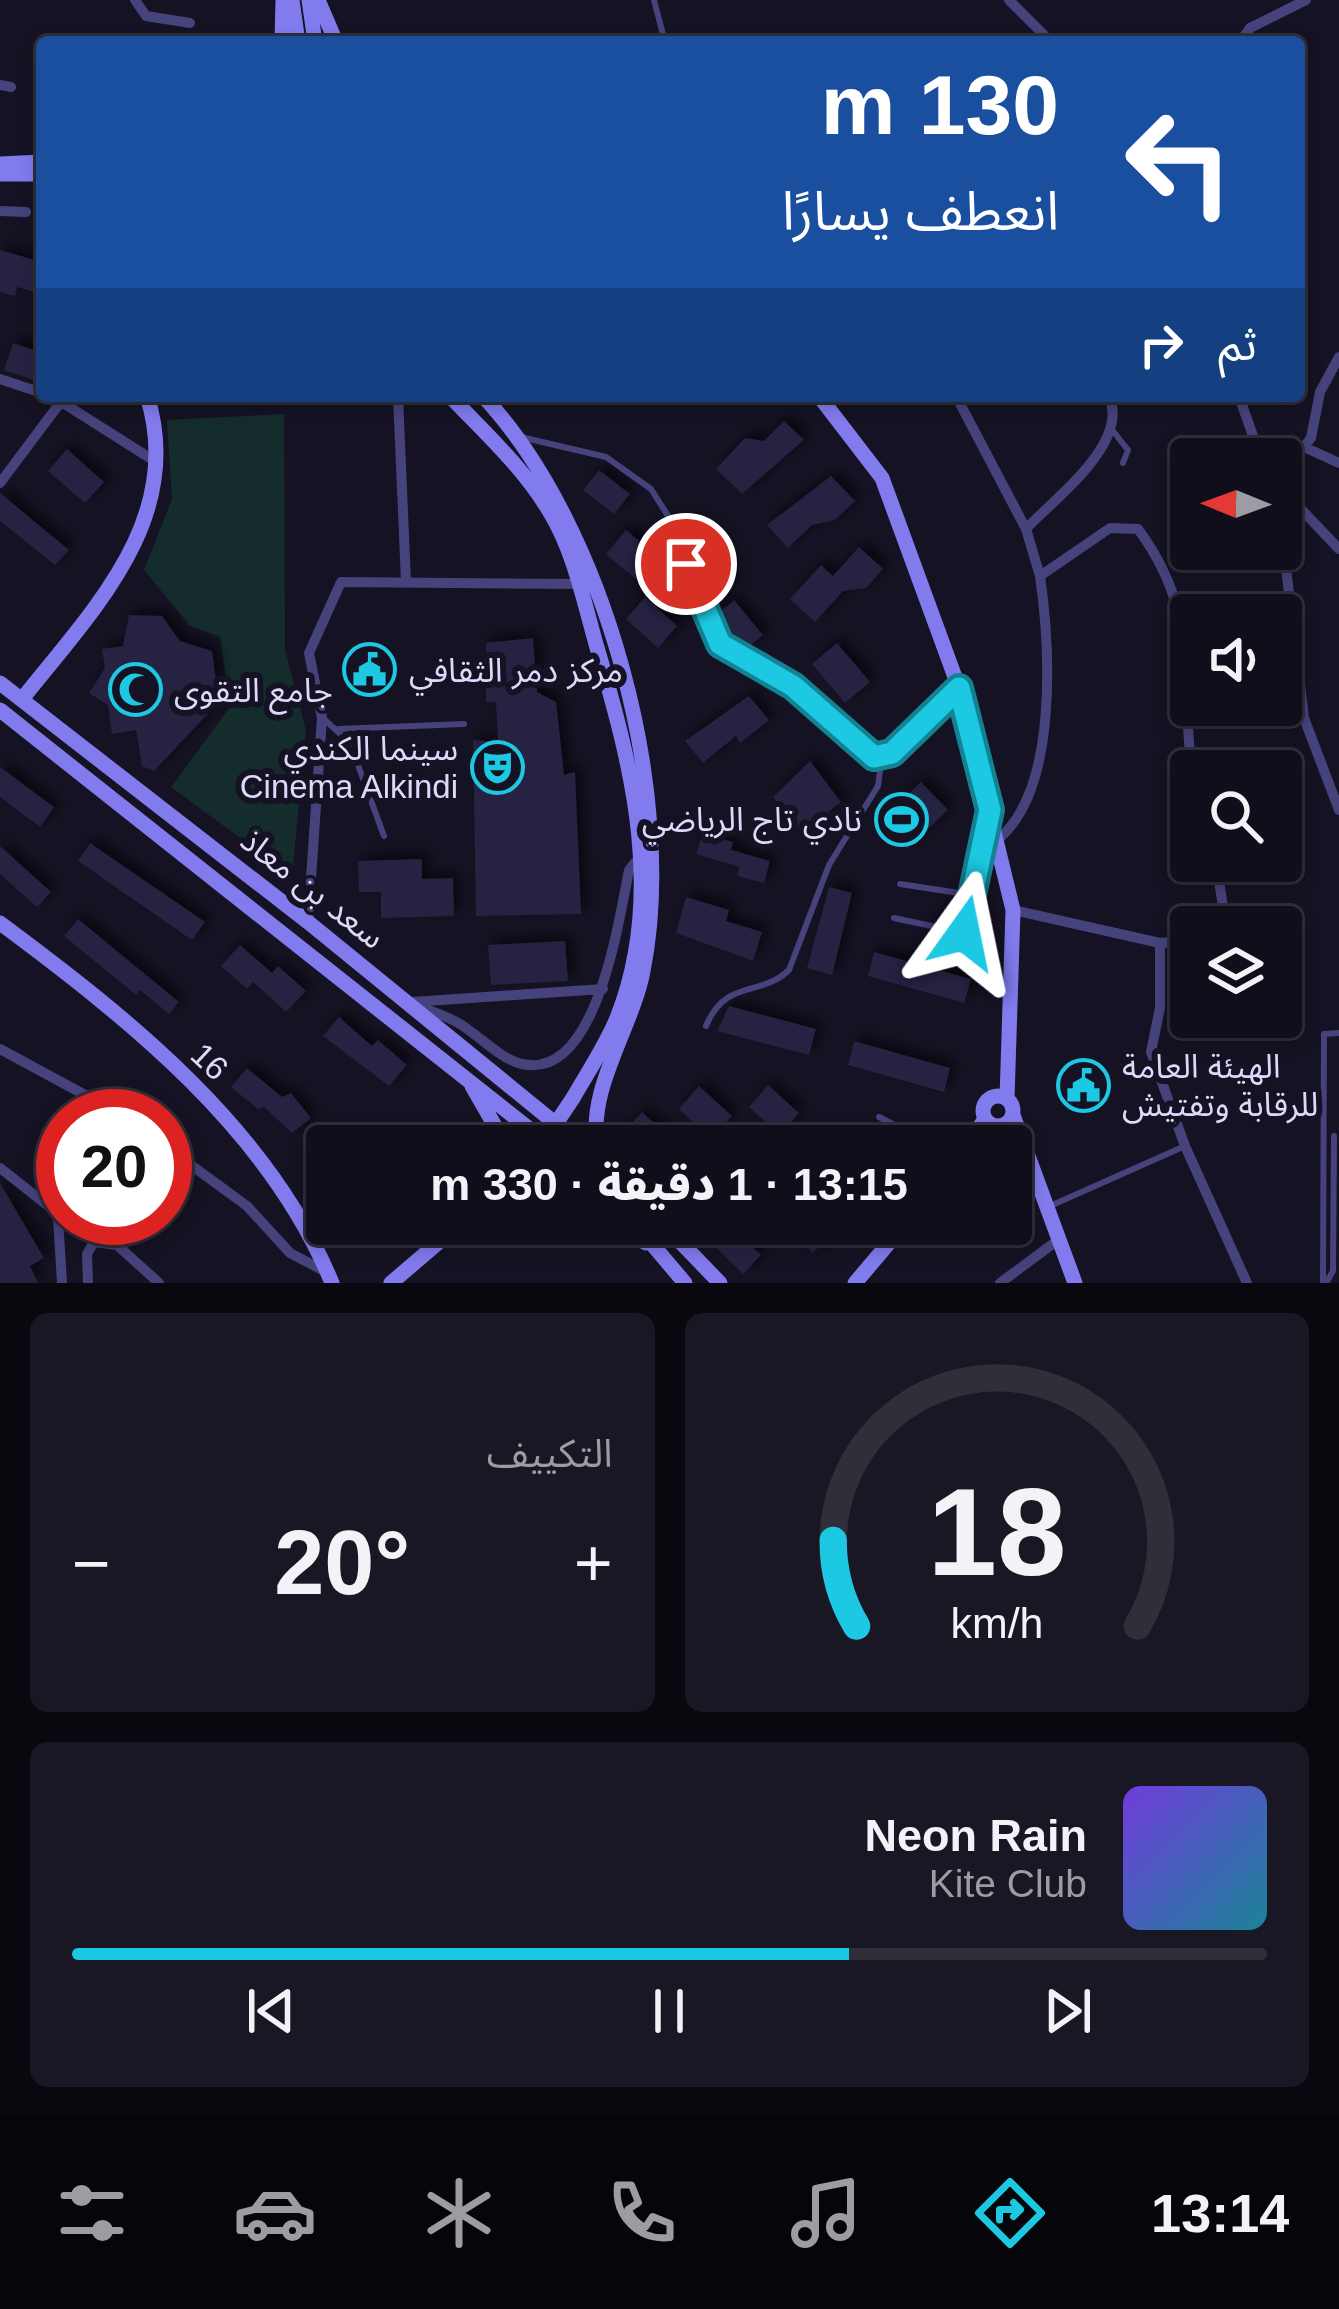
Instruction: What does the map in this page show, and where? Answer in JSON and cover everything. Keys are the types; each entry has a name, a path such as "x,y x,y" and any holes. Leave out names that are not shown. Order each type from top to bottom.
{"main road":[{"path":"314,0 315,36"},
{"path":"314,0 333,36"},
{"path":"285,36 286,3"},
{"path":"286,3 296,36"},
{"path":"0,164 36,162"},
{"path":"0,174 36,174"},
{"path":"22,698 124,572 154,497 148,402"},
{"path":"456,402 523,473 553,517 579,584 625,740 640,827 641,911 617,1018 558,1125"},
{"path":"489,402 521,437 566,512 593,583 639,737 652,826 650,934 630,1024 593,1125"},
{"path":"824,402 883,478 959,688 1013,910 1007,1054 999,1112 986,1125"},
{"name":"سعد بن معاذ","path":"0,683 308,922 557,1125"},
{"name":"سعد بن معاذ","path":"0,710 464,1073 522,1125"},
{"name":"16","path":"0,922 95,994 232,1124 289,1200 330,1278"},
{"path":"464,1073 494,1125"},
{"path":"999,1112 1030,1160 1075,1283"},
{"path":"392,1283 437,1245"},
{"path":"651,1245 660,1250"},
{"path":"655,1245 685,1283"},
{"path":"683,1245 720,1283"},
{"path":"856,1282 887,1245"}],"street":[{"path":"135,0 146,16 190,23"},
{"path":"1009,0 1045,36"},
{"path":"1244,36 1250,28 1306,0"},
{"path":"0,211 26,212"},
{"path":"1339,360 1320,392 1317,427 1304,447 1339,463"},
{"path":"0,379 36,391"},
{"path":"0,483 54,402"},
{"path":"63,402 153,460"},
{"path":"398,402 406,582"},
{"path":"959,402 1026,529 1040,576 1049,638 1041,738 1020,814 997,840"},
{"path":"1026,529 1113,431 1112,402"},
{"path":"1241,402 1254,438"},
{"path":"1302,510 1339,549"},
{"path":"1040,576 1111,529 1138,529 1158,555 1188,644 1191,750"},
{"path":"1286,570 1304,718 1339,810"},
{"path":"308,922 322,718 310,653 341,582 579,584"},
{"path":"408,1002 455,1020 521,1064 548,1063 570,1049 603,989 629,870 640,856"},
{"path":"1013,910 1170,942"},
{"path":"1160,943 1160,1008 1151,1052 1185,1146 1247,1283"},
{"path":"408,1002 603,989"},
{"path":"0,1049 74,1089"},
{"path":"192,1166 247,1206 290,1253 330,1278"},
{"path":"0,1168 36,1198"},
{"path":"1000,1283 1058,1240"},
{"path":"60,1245 62,1283"},
{"path":"88,1283 87,1254 92,1245"},
{"path":"117,1245 159,1283"}],"lane":[{"path":"654,0 663,36"},
{"path":"1113,431 1129,452 1123,463"},
{"path":"521,437 606,457 651,489 670,520 720,644 793,686 865,752 882,757"},
{"path":"706,1026 730,994 778,980 789,970 829,866 878,786 882,757 959,688"},
{"path":"322,718 350,743 384,836"},
{"path":"338,729 464,724"},
{"path":"894,918 964,933 990,810"},
{"path":"901,884 972,895"},
{"path":"1324,1283 1324,1034 1339,1034"},
{"path":"879,1117 894,1125"},
{"path":"1321,1135 1336,1136 1334,1271 1324,1283"},
{"path":"1047,1208 1185,1146"}],"green space":[{"path":"284,414 285,649 306,731 292,876 171,787 230,707 220,637 189,625 144,570 172,499 167,420"}],"building":[{"path":"0,250 36,260 36,292 17,287 15,296 0,292"},
{"path":"13,343 36,351 36,381 4,370"},
{"path":"784,421 804,440 742,494 716,469 745,438 764,441"},
{"path":"67,449 104,482 85,503 48,471"},
{"path":"599,470 630,494 614,514 583,490"},
{"path":"831,476 855,501 835,520 812,525 788,548 767,525"},
{"path":"0,493 69,550 55,565 0,521"},
{"path":"626,530 659,558 639,582 606,554"},
{"path":"859,547 883,569 866,588 843,591 815,622 790,599 821,565 833,576"},
{"path":"645,597 677,626 658,648 626,619"},
{"path":"734,600 763,635 745,650 723,632 716,615"},
{"path":"129,615 162,616 180,641 212,651 219,702 154,771 142,766 136,730 112,734 108,705 89,693 105,668 102,649 123,646"},
{"path":"533,638 537,692 556,702 564,775 575,772 581,914 476,916 473,740 498,742 496,702 486,702 486,643"},
{"path":"837,643 870,682 845,703 812,664"},
{"path":"749,696 769,720 740,743 736,736 703,763 685,741"},
{"path":"810,761 841,802 802,833 773,797"},
{"path":"0,767 54,807 40,827 0,797"},
{"path":"921,782 948,810 907,849 880,821"},
{"path":"703,833 733,842 731,850 770,861 764,883 737,876 740,867 696,854"},
{"path":"90,843 205,922 192,940 78,861"},
{"path":"0,846 51,892 37,907 0,874"},
{"path":"422,859 422,879 453,878 454,916 381,918 381,892 359,892 358,861"},
{"path":"829,887 852,893 832,975 807,968"},
{"path":"686,897 729,910 726,921 762,932 753,961 676,933"},
{"path":"78,919 179,1002 169,1014 140,990 136,995 64,936"},
{"path":"565,941 568,981 491,985 488,945"},
{"path":"240,945 272,973 278,966 306,991 286,1012 253,982 247,989 221,966"},
{"path":"874,952 971,979 964,1003 868,976"},
{"path":"729,1006 816,1029 809,1055 717,1031"},
{"path":"339,1017 372,1046 378,1040 407,1065 389,1086 323,1036"},
{"path":"854,1041 950,1068 944,1092 848,1065"},
{"path":"247,1068 282,1097 291,1093 311,1118 292,1133 264,1107 258,1109 231,1087"},
{"path":"768,1085 799,1113 789,1125 769,1125 749,1107"},
{"path":"699,1086 732,1116 724,1125 696,1125 679,1109"},
{"path":"642,1112 656,1125 630,1125"},
{"path":"0,1183 44,1258 30,1266 38,1283 0,1283"},
{"path":"713,1245 750,1245 761,1255 743,1274"}],"place":[{"name":"مركز دمر الثقافي","path":"370,670"},
{"name":"جامع التقوى","path":"135,690"},
{"name":"سينما الكندي Cinema Alkindi","path":"497,767"},
{"name":"نادي تاج الرياضي","path":"901,819"},
{"name":"الهيئة العامة للرقابة وتفتيش","path":"1083,1085"}],"route":[{"path":"686,564 720,644 731,655 793,686 874,757 892,753 959,688 990,810 964,933"}]}
